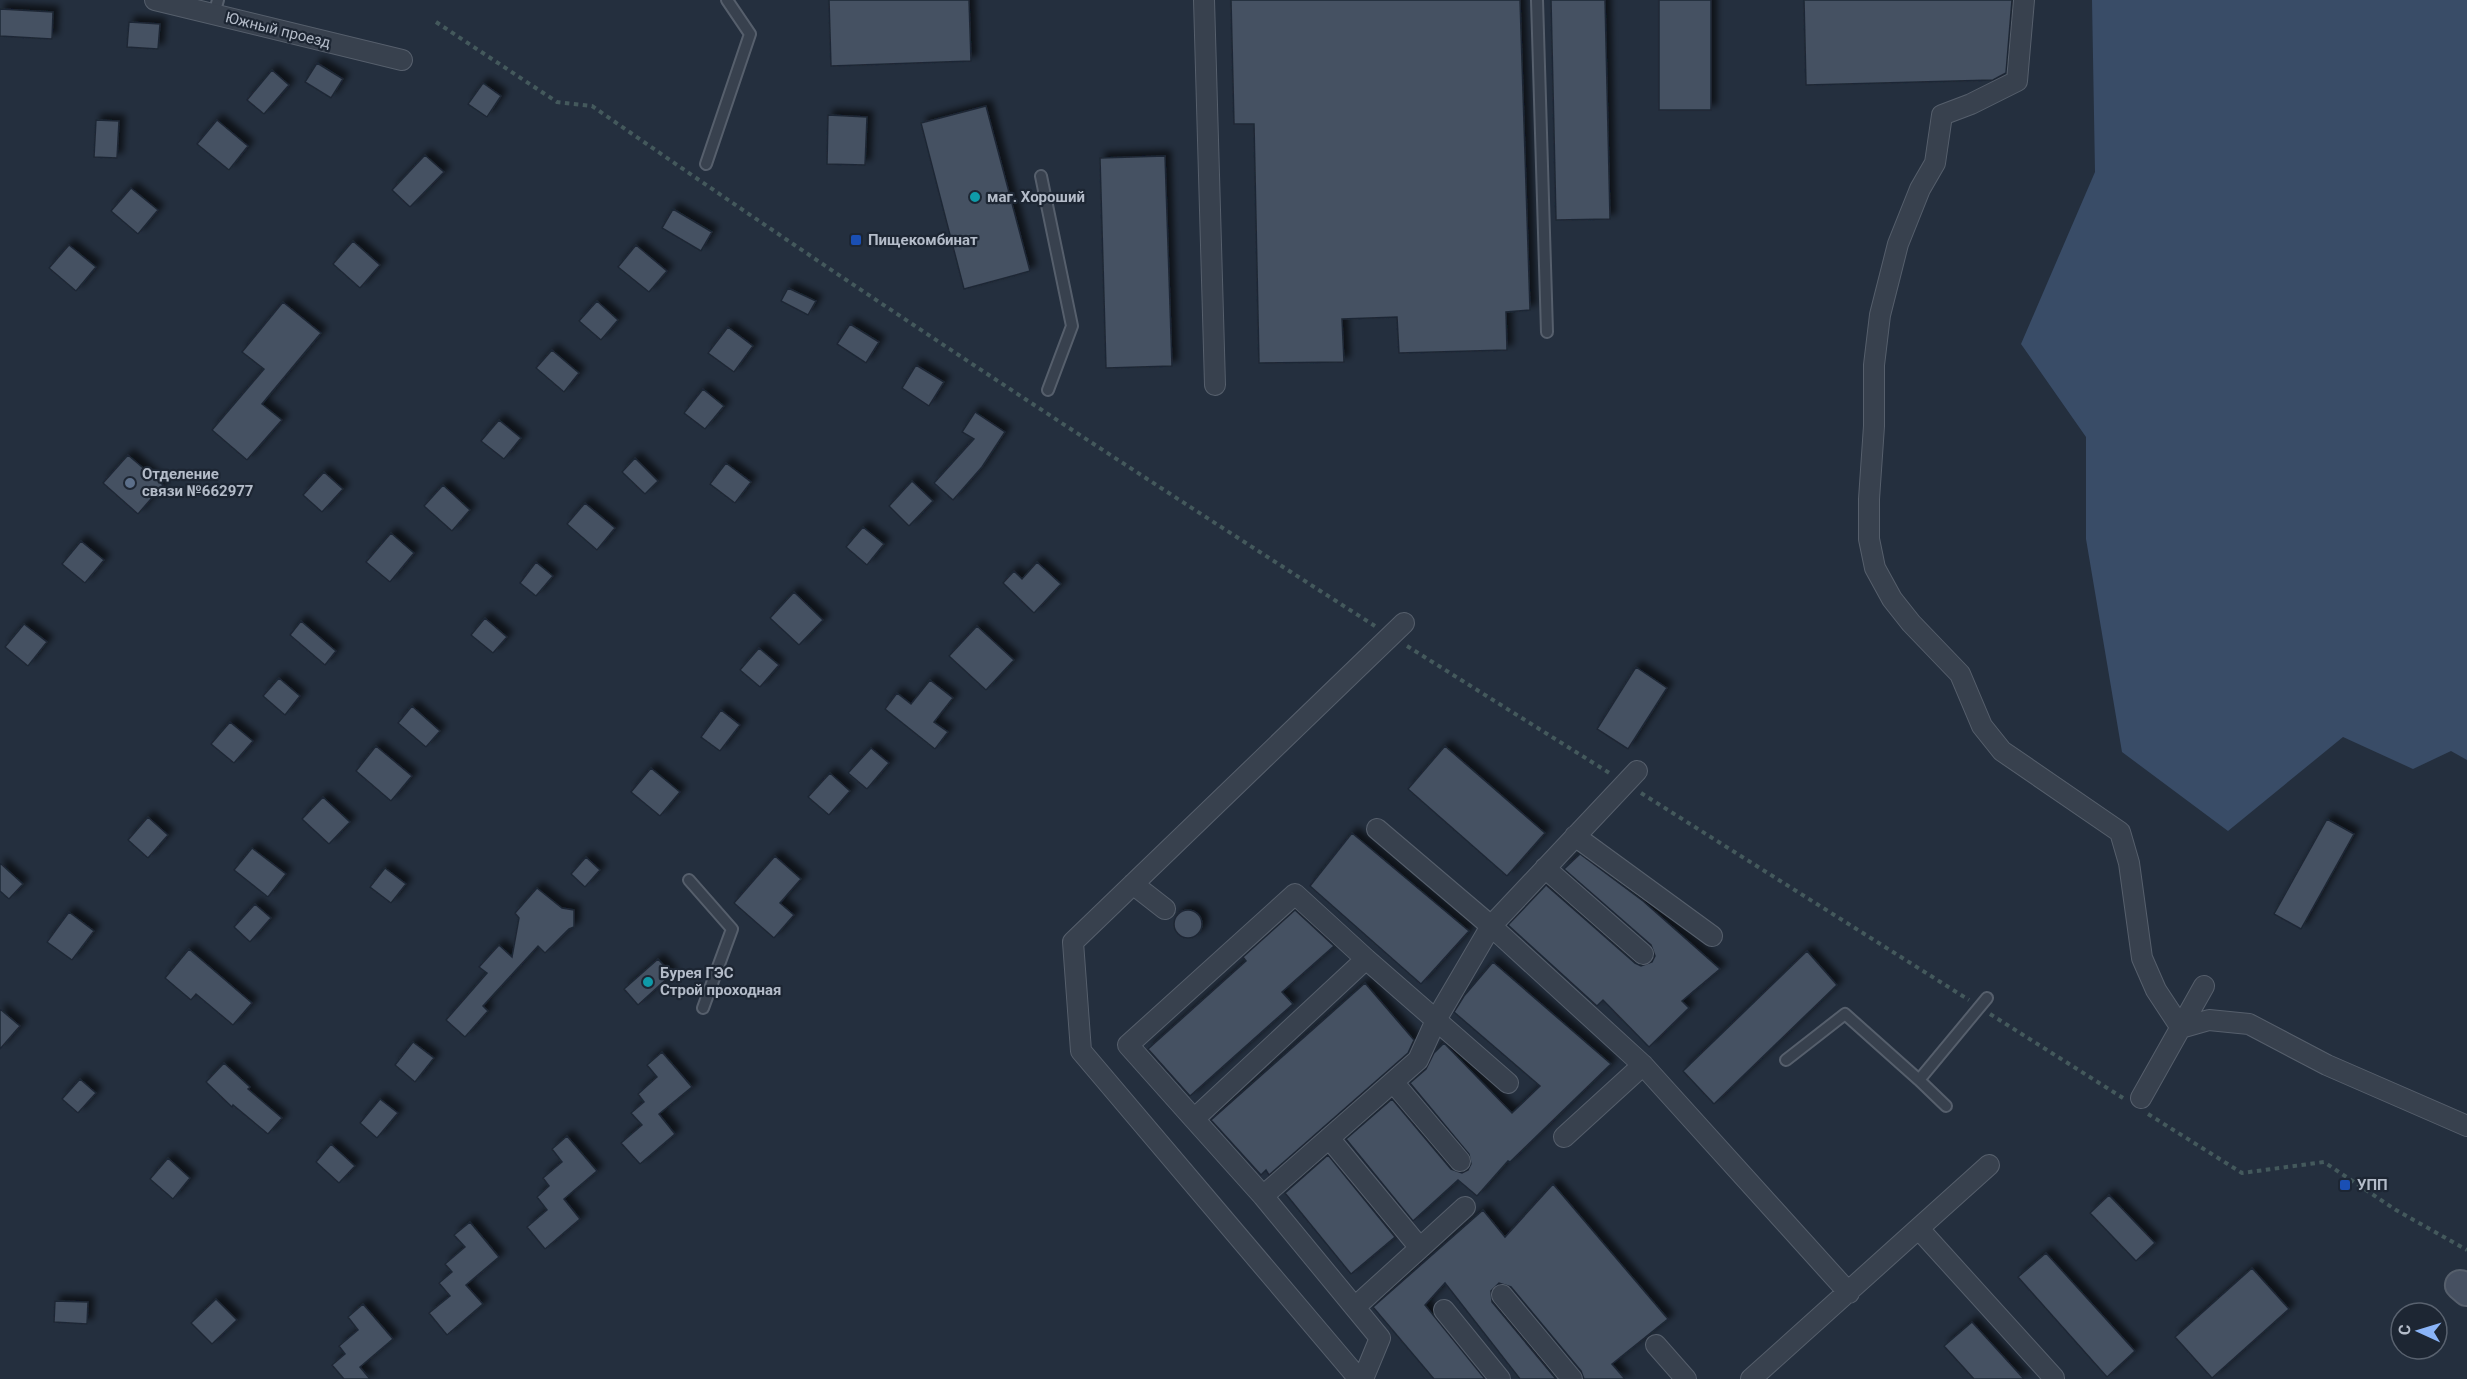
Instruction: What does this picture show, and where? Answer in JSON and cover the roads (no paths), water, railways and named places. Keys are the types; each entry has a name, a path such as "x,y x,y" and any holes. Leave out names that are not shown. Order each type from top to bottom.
{"street":[{"name":"Южный проезд","path":"154,0 216,7 402,60"},
{"path":"1204,0 1215,385"},
{"path":"2024,0 2017,81 1971,104 1942,115 1935,163 1920,189 1898,244 1889,287 1880,315 1874,365 1869,539 1875,568 1892,599 1911,623 1960,674 1982,726 2002,751 2120,832 2129,863 2142,958 2156,990 2181,1028"},
{"path":"1397,629 1073,942 1081,1051 1361,1379 1380,1338 1263,1196 1128,1045 1295,894 1508,1083"},
{"path":"1263,1196 1418,1060 1437,1018 1491,926 1631,777"},
{"path":"1377,829 1491,926 1642,1065 1849,1293"},
{"path":"1575,836 1712,936"},
{"path":"1545,868 1643,954"},
{"path":"1133,884 1165,909"},
{"path":"1194,1119 1366,958"},
{"path":"2138,1103 2204,986"},
{"path":"2181,1028 2210,1020 2249,1024 2327,1065 2467,1126"},
{"path":"1564,1137 1642,1065"},
{"path":"1393,1082 1460,1161"},
{"path":"1329,1138 1419,1248"},
{"path":"1751,1379 1989,1165"},
{"path":"1355,1307 1465,1207"},
{"path":"1919,1229 2054,1378"},
{"path":"1502,1295 1572,1379"},
{"path":"1444,1310 1500,1379"},
{"path":"1656,1345 1686,1379"}],"lane":[{"path":"706,164 750,34 727,0"},
{"path":"1537,0 1547,332"},
{"path":"1041,176 1072,326 1048,390"},
{"path":"689,880 732,929 703,1008"},
{"path":"1919,1080 1988,998"},
{"path":"1786,1060 1845,1014 1946,1106"}],"water":[{"path":"2092,0 2467,0 2467,760 2451,751 2413,769 2343,737 2228,831 2122,752 2086,539 2086,437 2021,344 2095,172"}],"place":[{"name":"маг. Хороший","path":"975,197"},
{"name":"Пищекомбинат","path":"856,240"},
{"name":"Отделение связи №662977","path":"130,483"},
{"name":"Бурея ГЭС Строй проходная","path":"648,982"},
{"name":"УПП","path":"2345,1185"}]}
